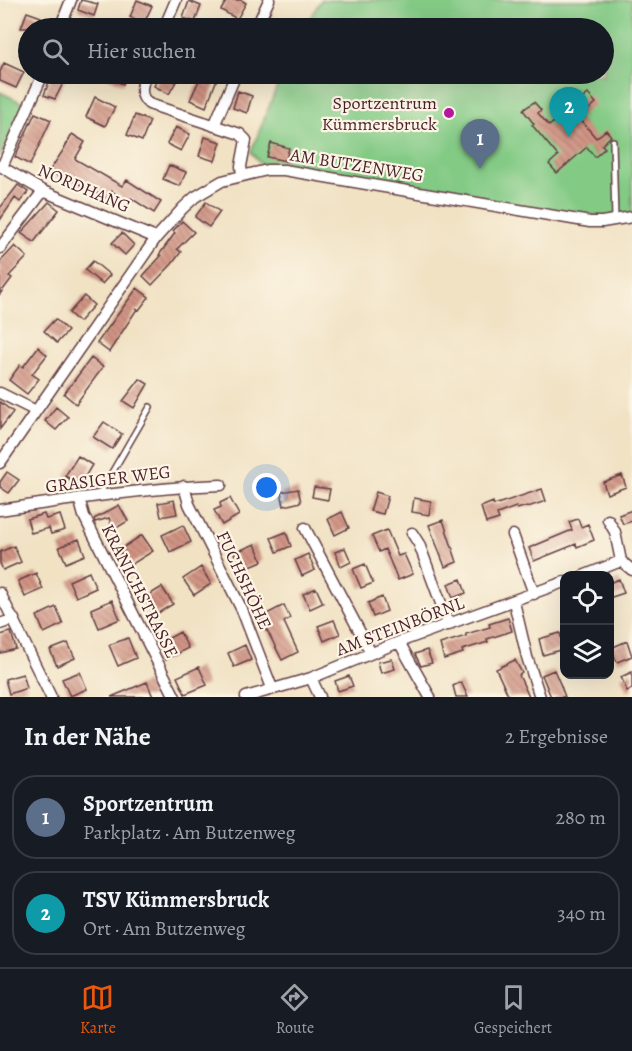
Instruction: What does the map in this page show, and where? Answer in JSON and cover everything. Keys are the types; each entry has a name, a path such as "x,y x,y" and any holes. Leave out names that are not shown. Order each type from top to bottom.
{"street":[{"path":"64,18 71,0"},
{"path":"168,18 176,0"},
{"path":"261,18 269,0"},
{"path":"1,167 38,84"},
{"path":"142,84 141,94 143,100 149,104 240,134 246,140 241,166 242,175"},
{"path":"214,126 232,84"},
{"name":"NORDHANG","path":"1,167 43,191 156,238"},
{"name":"AM BUTZENWEG","path":"0,463 156,238 195,197 222,181 267,170 297,171 590,222 632,218"},
{"path":"0,248 43,191"},
{"path":"0,393 36,411"},
{"name":"GRASIGER WEG","path":"0,510 99,495 221,484"},
{"name":"FUCHSHÖHE","path":"184,486 189,504 242,610 272,688"},
{"name":"KRANICHSTRASSE","path":"79,498 84,516 175,697"},
{"path":"608,520 615,532 621,561 632,570"},
{"path":"306,528 371,653"},
{"path":"412,533 419,544 449,625"},
{"path":"513,535 534,594"},
{"path":"596,571 621,561"},
{"name":"AM STEINBÖRNL","path":"246,697 311,678 399,642 560,584"},
{"path":"0,593 51,697"},
{"path":"514,602 540,697"},
{"path":"0,624 14,619"},
{"path":"399,642 430,697"},
{"path":"311,678 320,697"}],"lane":[{"path":"613,141 616,221"},
{"path":"99,495 150,407"}],"green space":[{"name":"Sportzentrum Kümmersbruck","path":"321,0 632,0 632,215 611,218 539,210 293,165 261,164 251,152 278,84 614,84 614,18 310,18"},
{"path":"0,92 25,104 1,156 0,156"}],"building":[{"path":"81,0 98,4 94,16 78,10"},
{"path":"137,0 152,6 146,18 130,17"},
{"path":"227,0 241,0 246,3 238,18 221,10"},
{"path":"189,1 201,6 196,18 183,18"},
{"path":"27,12 41,17 41,18 25,18"},
{"path":"4,63 18,69 16,88 0,81 0,72"},
{"path":"48,84 63,84 55,99 44,95"},
{"path":"155,84 175,84 169,94 154,86"},
{"path":"197,84 215,84 206,107 190,100"},
{"path":"238,91 252,96 247,113 233,108"},
{"path":"588,94 596,103 579,118 596,138 606,130 611,136 602,145 605,148 595,157 587,147 557,173 549,164 558,156 532,125 534,124 523,110 534,102 541,110 538,113 549,126"},
{"path":"95,97 115,107 105,126 86,117"},
{"path":"35,113 51,120 30,165 15,157"},
{"path":"135,115 150,121 142,141 127,135"},
{"path":"176,127 190,134 181,151 167,144"},
{"path":"72,134 85,142 75,159 122,186 127,180 161,202 154,213 131,198 128,202 112,191 108,199 64,176 62,179 50,170"},
{"path":"205,137 221,142 215,161 199,156"},
{"path":"271,143 289,148 286,161 267,157"},
{"path":"169,165 186,172 180,186 163,179"},
{"path":"18,185 28,192 20,202 15,198 0,220 0,208"},
{"path":"49,202 59,210 34,242 21,233"},
{"path":"206,202 220,212 209,227 195,217"},
{"path":"182,221 194,232 177,249 181,252 152,285 143,276 161,256 159,255 175,233 173,231"},
{"path":"122,233 134,245 125,255 112,243"},
{"path":"15,246 27,257 9,276 12,278 0,294 0,262"},
{"path":"93,261 110,275 102,284 85,270"},
{"path":"137,288 149,297 139,310 137,309 109,352 97,343"},
{"path":"84,296 94,305 79,322 69,313"},
{"path":"55,319 68,331 57,343 44,331"},
{"path":"38,347 47,355 32,374 39,379 27,394 9,380 20,365 23,367"},
{"path":"91,358 103,367 76,404 64,394"},
{"path":"140,379 148,384 134,408 123,401"},
{"path":"0,402 13,412 0,429"},
{"path":"56,407 68,417 56,430 45,421"},
{"path":"104,422 122,434 112,449 93,437"},
{"path":"78,456 92,465 80,485 65,476"},
{"path":"7,472 19,480 9,493 0,487 0,482"},
{"path":"622,475 626,487 607,494 603,482"},
{"path":"314,487 330,489 328,500 312,497"},
{"path":"298,489 301,502 284,506 281,492"},
{"path":"542,489 546,501 528,507 517,509 516,507 497,514 499,519 486,523 481,507"},
{"path":"376,492 388,496 383,514 370,511"},
{"path":"230,498 239,515 222,525 214,510 221,507 220,503"},
{"path":"414,498 431,501 429,515 412,512"},
{"path":"174,500 177,514 161,517 158,503"},
{"path":"119,505 128,521 113,530 109,518 95,522 94,519"},
{"path":"632,510 632,521 623,524 619,515"},
{"path":"342,512 349,528 335,535 328,519"},
{"path":"44,514 46,519 60,515 65,530 51,534 49,528 31,533 27,519"},
{"path":"578,519 581,527 588,524 594,540 577,547 576,544 534,561 529,548 572,530 569,522"},
{"path":"443,520 457,562 445,567 429,525"},
{"path":"183,525 191,542 170,552 162,535"},
{"path":"387,530 398,556 404,554 413,574 398,580 385,549 379,552 372,536"},
{"path":"286,532 291,546 277,552 271,538"},
{"path":"142,535 153,551 129,566 119,550"},
{"path":"79,539 85,555 66,563 59,547"},
{"path":"255,544 262,561 241,570 234,553"},
{"path":"14,546 21,562 3,570 0,563 0,552"},
{"path":"345,548 351,562 341,567 335,552"},
{"path":"308,554 315,570 302,576 295,560"},
{"path":"365,564 373,583 361,588 353,569"},
{"path":"201,567 211,584 194,595 183,579"},
{"path":"89,572 96,588 76,597 69,581"},
{"path":"36,573 43,589 25,597 18,581"},
{"path":"461,579 466,593 453,598 448,584"},
{"path":"619,579 624,593 614,596 614,581"},
{"path":"162,587 173,604 155,615 144,598"},
{"path":"316,588 323,603 310,609 303,594"},
{"path":"382,597 387,611 373,617 368,603"},
{"path":"112,600 120,619 99,628 91,609"},
{"path":"284,605 290,618 284,622 298,652 282,660 259,618"},
{"path":"56,607 63,624 44,633 37,616"},
{"path":"508,618 512,631 487,639 488,642 462,650 463,653 444,659 440,644 490,627 489,624"},
{"path":"334,620 340,634 324,641 318,626"},
{"path":"11,632 16,649 0,653 0,635"},
{"path":"180,632 188,648 166,660 158,644"},
{"path":"560,633 560,650 543,655 539,639"},
{"path":"128,638 136,658 118,666 109,645"},
{"path":"627,641 632,656 617,662 614,647"},
{"path":"68,643 75,658 57,666 50,650"},
{"path":"245,645 251,660 234,667 228,653"},
{"path":"427,650 432,663 421,666 415,654"},
{"path":"392,659 395,669 381,673 378,662"},
{"path":"515,660 522,673 519,675 529,697 509,697 496,669"},
{"path":"199,667 207,685 185,694 177,677"},
{"path":"554,670 565,697 551,697 542,675"},
{"path":"80,672 87,689 70,696 62,679"},
{"path":"632,672 632,689 627,691 621,677"},
{"path":"23,674 27,688 9,694 5,679"},
{"path":"349,676 353,686 338,691 335,681"},
{"path":"147,682 153,697 111,697"},
{"path":"461,682 468,697 456,697 453,686"}],"place":[{"name":"Sportzentrum Kümmersbruck","path":"449,113"},
{"name":"TSV Kümmersbruck","path":"569,137"},
{"name":"Sportzentrum","path":"480,169"}]}
